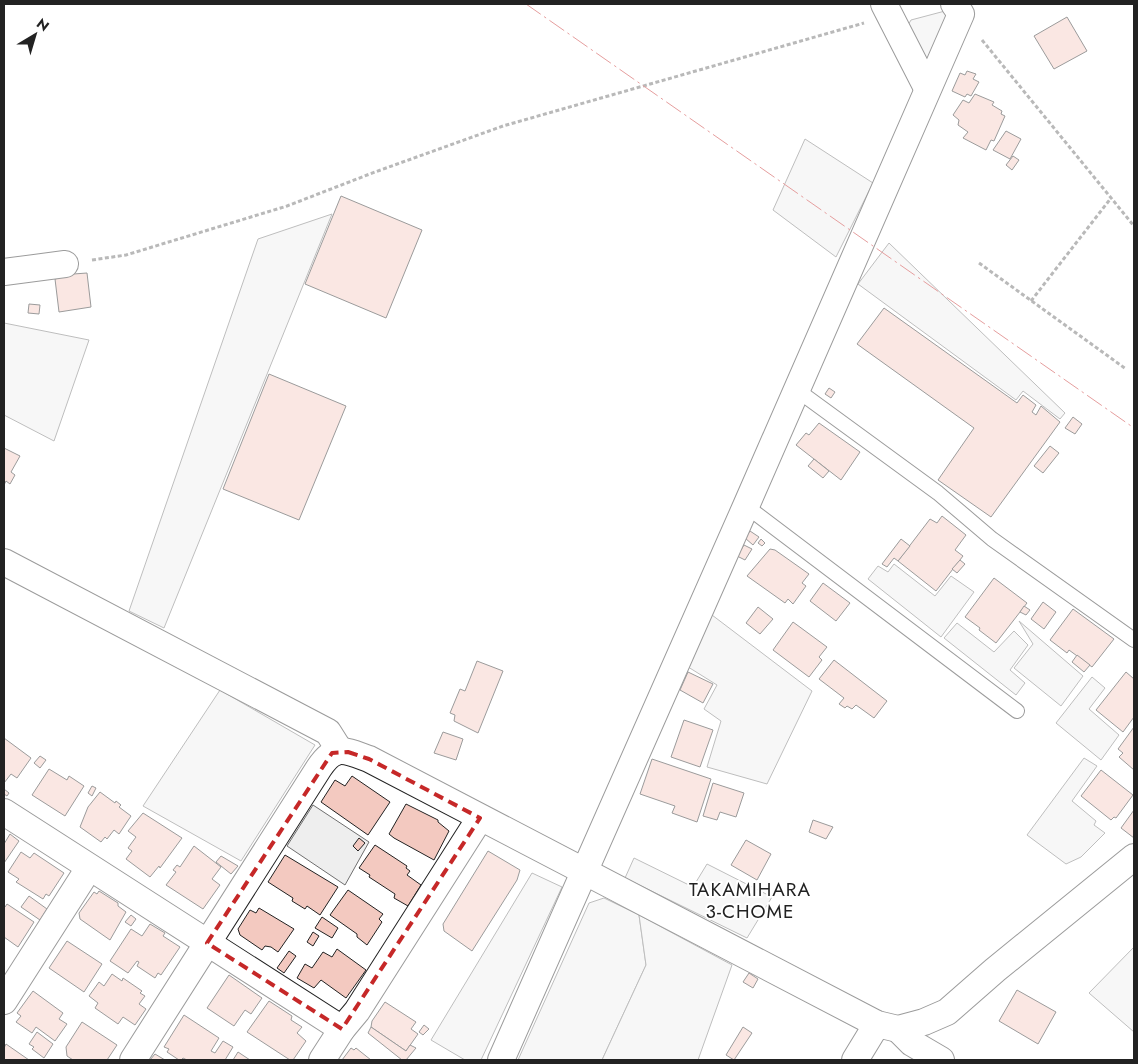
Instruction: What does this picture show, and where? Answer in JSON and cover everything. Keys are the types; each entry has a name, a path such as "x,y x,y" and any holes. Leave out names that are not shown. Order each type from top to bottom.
{"street":[{"path":"501,1060 797,390 927,88 958,9"},
{"path":"887,10 927,88"},
{"path":"4,272 65,264"},
{"path":"4,562 328,732 340,751"},
{"path":"133,1060 326,757 340,751 369,759 480,818 887,1026 941,1060"},
{"path":"4,812 342,1030"},
{"path":"322,1060 357,1011 480,818"},
{"path":"856,1060 887,1026 924,1022 947,1012 995,970 1134,857"},
{"path":"4,1001 89,868"}],"lane":[{"path":"797,390 938,493 992,539 1134,640"},
{"path":"746,506 1017,711"}],"path":[{"path":"958,9 1134,226"},
{"path":"65,264 126,256 287,206 503,126 887,10"},
{"path":"1031,301 1112,198"},
{"path":"979,264 1126,369"}],"highlighted area":[{"path":"348,752 369,759 480,818 342,1029 207,943 332,753"}],"shaded area":[{"path":"945,11 952,20 929,66 907,27 911,20"},
{"path":"805,139 873,183 836,257 773,210"},
{"path":"332,214 164,628 129,611 258,239"},
{"path":"889,243 1065,413 1060,419 1023,391 1016,400 858,284"},
{"path":"4,323 89,340 54,441 4,415"},
{"path":"894,564 935,596 951,576 974,592 941,637 868,579 878,566 888,572"},
{"path":"712,615 812,691 767,784 707,767 721,721 704,709 717,685 685,665"},
{"path":"1019,621 1083,676 1061,706 1014,668 1033,644"},
{"path":"957,623 994,652 1014,631 1028,645 1010,670 1025,683 1016,695 944,638"},
{"path":"1092,677 1105,688 1089,709 1119,735 1101,760 1056,723"},
{"path":"220,690 315,745 241,861 143,806"},
{"path":"1084,758 1097,766 1072,801 1096,821 1094,825 1105,833 1081,857 1066,864 1027,835"},
{"path":"313,805 369,842 345,885 287,846"},
{"path":"634,858 693,887 707,864 772,897 747,938 625,878"},
{"path":"532,873 562,887 481,1060 465,1060 431,1040"},
{"path":"604,898 639,915 646,965 602,1060 518,1060 589,903"},
{"path":"639,915 732,965 698,1060 602,1060 646,965"},
{"path":"1134,947 1134,1032 1089,993"}],"building":[{"path":"1067,17 1087,51 1054,69 1034,36"},
{"path":"967,71 976,74 973,79 979,82 971,96 967,94 965,97 952,91 960,73 965,75"},
{"path":"975,94 994,102 992,105 1002,111 1001,114 1005,116 994,141 991,140 986,150 963,138 968,132 958,125 959,120 953,115 963,100 969,103"},
{"path":"1006,131 1021,139 1010,159 993,150"},
{"path":"1013,156 1019,160 1012,170 1006,165"},
{"path":"341,196 422,230 386,318 305,284"},
{"path":"87,273 91,307 59,312 55,279 59,278 60,275"},
{"path":"29,304 40,305 39,314 28,313"},
{"path":"884,308 1017,403 1023,395 1036,405 1032,412 1036,415 1041,406 1060,422 991,517 938,480 974,428 857,344"},
{"path":"269,374 346,406 299,520 223,489"},
{"path":"829,388 835,392 831,398 825,394"},
{"path":"1073,417 1082,424 1075,434 1065,428"},
{"path":"819,423 860,452 841,480 796,445 806,433 809,435"},
{"path":"1050,446 1059,453 1043,473 1034,466"},
{"path":"4,448 20,456 11,472 15,475 10,484 6,481 4,485"},
{"path":"814,459 829,471 823,478 808,466"},
{"path":"942,516 966,535 955,550 963,556 936,591 898,561 930,519 937,523"},
{"path":"750,531 759,537 753,545 745,538"},
{"path":"761,539 765,543 762,546 758,543"},
{"path":"901,539 910,546 898,561 894,558 887,567 882,564"},
{"path":"744,545 752,549 745,560 737,556"},
{"path":"770,549 775,550 809,574 802,583 806,586 793,604 788,599 785,603 747,576"},
{"path":"960,560 965,564 957,573 952,569"},
{"path":"994,578 1027,603 996,643 965,617"},
{"path":"823,583 850,603 836,621 810,601"},
{"path":"1043,602 1056,612 1044,629 1031,619"},
{"path":"1024,606 1030,610 1026,615 1020,612"},
{"path":"758,607 773,619 760,634 746,623"},
{"path":"1073,609 1114,639 1092,667 1069,650 1067,653 1050,640"},
{"path":"793,622 827,647 819,657 822,660 809,677 773,650"},
{"path":"1077,655 1090,665 1084,672 1072,662"},
{"path":"834,660 887,701 874,718 856,705 852,709 847,706 845,708 839,704 844,698 819,679"},
{"path":"477,661 503,671 478,733 454,721 455,715 450,713 460,689 465,691"},
{"path":"688,672 713,684 703,703 680,690"},
{"path":"1126,672 1134,679 1134,717 1123,732 1096,710"},
{"path":"684,720 713,730 700,767 671,757"},
{"path":"1134,727 1134,770 1119,757 1123,753 1118,749"},
{"path":"443,732 463,739 456,760 434,753"},
{"path":"4,738 31,758 17,778 11,774 4,783"},
{"path":"40,756 46,760 40,768 34,763"},
{"path":"652,759 711,779 697,822 672,813 675,806 640,794"},
{"path":"49,769 67,780 69,776 84,786 65,816 32,795"},
{"path":"1101,770 1133,795 1116,818 1114,817 1111,820 1081,796"},
{"path":"352,776 390,802 368,835 321,802 335,780 345,786"},
{"path":"713,783 744,793 736,817 720,812 717,820 703,816"},
{"path":"92,786 96,788 92,796 88,793"},
{"path":"4,789 9,793 7,796 4,794"},
{"path":"100,792 115,803 116,801 121,805 119,807 131,816 119,834 114,830 107,839 105,837 101,842 80,827 88,807"},
{"path":"406,804 438,820 449,831 434,860 389,834"},
{"path":"1134,810 1134,838 1121,828"},
{"path":"143,813 182,838 160,868 159,866 150,877 126,859 132,851 128,848 136,837 128,831"},
{"path":"813,820 833,827 826,839 809,832"},
{"path":"10,834 19,841 4,863 4,844"},
{"path":"359,838 365,843 358,851 353,846"},
{"path":"746,840 771,854 757,880 731,865"},
{"path":"375,845 407,866 406,868 410,871 407,875 421,885 408,906 394,898 395,894 359,868"},
{"path":"194,846 221,867 212,879 220,885 203,909 166,885 176,872 173,870 177,865 180,867"},
{"path":"488,851 520,870 517,880 472,951 444,931 443,924"},
{"path":"21,852 30,858 34,853 64,873 49,896 46,894 43,899 16,882 19,879 8,872"},
{"path":"285,855 338,887 320,915 307,906 305,909 292,901 293,898 268,882"},
{"path":"221,856 238,866 231,874 216,862"},
{"path":"348,890 383,914 379,919 382,922 367,945 357,937 357,934 330,915"},
{"path":"99,891 118,903 118,906 126,912 110,940 80,919 79,913 94,892 97,894"},
{"path":"29,896 47,909 40,920 21,907"},
{"path":"7,904 34,922 18,947 4,937 4,906"},
{"path":"259,908 294,929 278,952 271,947 265,946 262,950 240,935 238,929 250,910 256,913"},
{"path":"131,915 136,919 131,926 125,922"},
{"path":"322,917 338,928 332,938 315,928"},
{"path":"150,924 165,933 163,936 180,947 161,975 158,973 155,978 137,966 139,962 137,961 128,973 110,961 131,929 142,936"},
{"path":"313,932 319,936 313,946 307,942"},
{"path":"67,941 102,964 84,992 49,968"},
{"path":"337,949 366,970 346,998 321,980 314,988 297,978 305,964 312,968 323,952 332,957"},
{"path":"289,951 296,956 284,973 277,968"},
{"path":"749,973 758,979 753,988 743,982"},
{"path":"112,974 122,981 123,978 142,991 140,993 145,996 139,1004 146,1009 135,1025 123,1017 118,1024 95,1008 98,1003 89,996 99,982 104,986"},
{"path":"229,975 262,998 251,1014 245,1010 234,1026 207,1008"},
{"path":"1017,990 1056,1012 1038,1044 999,1021"},
{"path":"33,991 63,1013 59,1019 67,1024 55,1041 36,1027 32,1033 16,1022 21,1016 17,1013"},
{"path":"269,1001 292,1016 291,1020 302,1027 297,1033 306,1041 293,1060 290,1060 247,1032"},
{"path":"385,1002 416,1022 411,1029 418,1034 406,1051 371,1027 372,1021"},
{"path":"184,1015 219,1038 211,1051 215,1053 223,1041 233,1047 225,1060 187,1060 183,1058 179,1060 167,1052 169,1049 164,1047"},
{"path":"82,1022 117,1045 107,1060 73,1060 67,1056 66,1047"},
{"path":"424,1025 429,1029 423,1035 419,1032"},
{"path":"371,1027 406,1051 410,1045 416,1048 406,1060 402,1060 368,1033"},
{"path":"743,1027 752,1033 734,1060 726,1055"},
{"path":"37,1032 53,1044 44,1058 32,1049 34,1047 29,1044"},
{"path":"6,1044 29,1060 4,1060"},
{"path":"351,1048 354,1050 356,1048 371,1060 342,1060"},
{"path":"238,1052 250,1060 233,1060"},
{"path":"155,1054 165,1060 150,1060"}],"power":[{"path":"526,4 1134,428"}],"district":[{"name":"TAKAMIHARA 3-CHOME","path":"750,900"}]}
